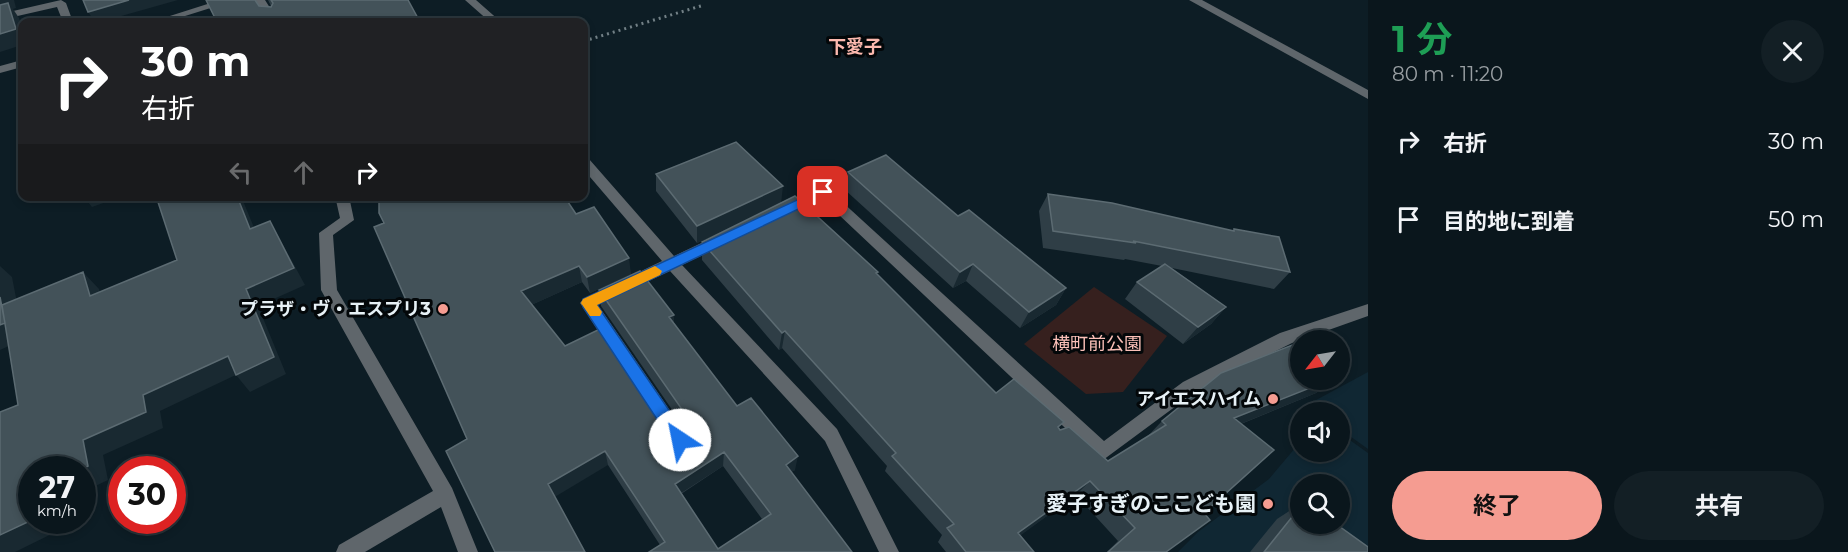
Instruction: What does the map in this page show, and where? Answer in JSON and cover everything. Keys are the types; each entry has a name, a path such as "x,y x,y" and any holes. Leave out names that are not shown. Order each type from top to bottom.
{"street":[{"path":"170,18 231,0"},
{"path":"260,0 271,18"},
{"path":"470,0 491,18"},
{"path":"1194,0 1368,95"},
{"path":"0,17 61,3 67,18"},
{"path":"0,70 18,64"},
{"path":"588,167 831,435 889,552"},
{"path":"769,217 823,192 1103,452 1189,387 1286,338 1368,310"},
{"path":"343,201 347,220 326,233 329,290 445,494 468,552"},
{"path":"680,440 588,303 737,232"},
{"path":"346,552 445,494"}],"path":[{"path":"588,40 704,5"}],"shaded area":[{"path":"1368,372 1368,449 1350,436 1350,402 1312,402 1335,390 1350,390 1350,382"},
{"name":"愛子すぎのここども園","path":"1350,440 1368,453 1368,552 1178,552 1198,532 1269,479 1290,454 1290,462 1350,462"}],"green space":[{"name":"横町前公園","path":"1094,287 1167,336 1123,392 1086,394 1024,344"}],"building":[{"path":"83,0 129,0 88,12"},
{"path":"206,0 255,0 259,6 271,7 273,3 271,0 408,0 418,18 215,18"},
{"path":"8,3 16,29 0,34 0,5"},
{"path":"736,142 783,186 697,226 656,174"},
{"path":"886,155 958,216 969,210 1066,288 1029,312 973,264 960,272 848,172"},
{"path":"1048,194 1112,203 1234,231 1234,229 1279,237 1290,272 1133,241 1136,243 1053,231"},
{"path":"795,196 878,272 876,273 996,393 1014,379 1064,422 1058,427 1060,430 1069,427 1108,461 1166,425 1162,421 1221,373 1290,346 1290,390 1305,390 1234,418 1274,450 1204,513 1210,520 1166,552 1108,552 1135,528 1090,481 1018,533 1034,552 966,552 947,528 954,524 892,456 896,453 785,331 782,333 702,242"},
{"path":"158,201 239,201 250,229 270,221 294,268 246,289 274,357 236,375 228,356 143,395 146,412 83,440 86,456 18,456 18,527 0,535 0,412 18,405 2,305 83,272 90,296 177,260"},
{"path":"379,201 567,201 576,214 594,207 629,258 587,277 579,266 521,291 565,346 602,328 672,433 681,436 688,433 691,427 688,418 599,290 640,271 674,315 669,317 737,406 751,398 798,456 786,465 852,552 649,552 665,542 605,451 548,484 585,552 495,552 446,451 467,439 374,227 384,223 379,213","holes":["724,452 771,514 718,549 675,484"]},
{"path":"1165,264 1226,307 1198,327 1137,282"},
{"path":"0,297 5,323 0,325"},
{"path":"1290,520 1290,534 1350,534 1368,547 1368,552 1264,552"}],"slow traffic":[{"path":"595,312 588,303 655,271"}],"place":[{"name":"プラザ・ヴ・エスプリ3","path":"443,309"},
{"name":"アイエスハイム","path":"1273,399"},
{"name":"愛子すぎのここども園","path":"1268,504"}],"district":[{"name":"下愛子","path":"855,47"}],"route":[{"path":"680,440 588,303 823,192"}]}
